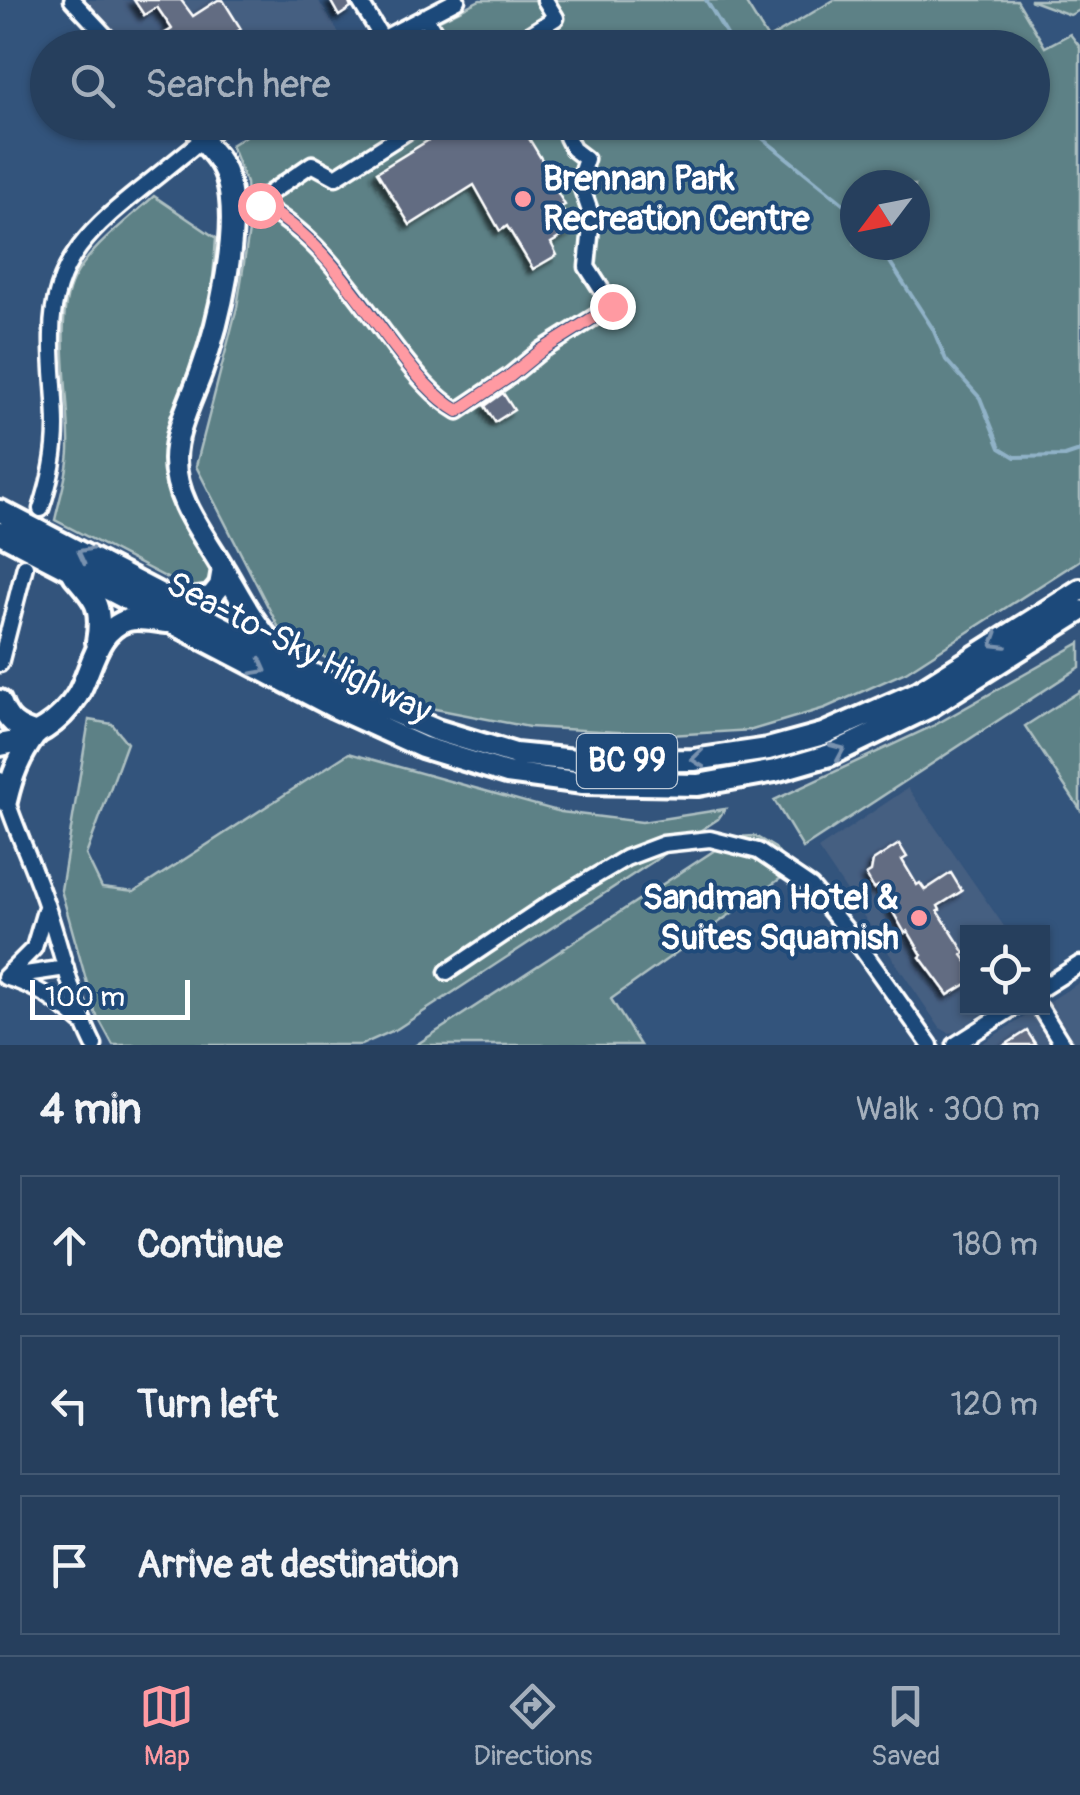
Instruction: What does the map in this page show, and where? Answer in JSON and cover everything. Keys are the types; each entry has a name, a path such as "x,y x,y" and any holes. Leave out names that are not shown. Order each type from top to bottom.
{"highway":[{"path":"202,140 227,176 231,234 221,304 176,446 174,464 178,486 195,524 263,634 291,662"},
{"name":"Sea-to-Sky Highway","path":"0,511 350,693 436,730 514,754 585,761 694,760 768,749 822,734 919,692 1080,590"},
{"name":"Sea-to-Sky Highway","path":"0,533 334,707 422,747 507,772 583,783 698,785 775,771 830,755 929,707 1080,611"},
{"path":"68,567 93,597 101,619 95,654"},
{"path":"167,598 210,597 220,586 224,568"},
{"path":"0,744 22,742 46,729 65,712 78,694 108,631 129,619 174,622"},
{"path":"0,701 11,724 37,734"},
{"path":"6,801 21,754 37,734"}],"street":[{"path":"72,0 100,30"},
{"path":"359,0 377,30"},
{"path":"398,30 457,0"},
{"path":"537,30 556,18 545,0"},
{"path":"425,16 433,30"},
{"path":"41,509 56,446 52,325 64,272 80,244 104,218 202,140"},
{"path":"260,205 270,193 312,164 336,177 394,140"},
{"path":"232,210 260,205 277,214 318,249 410,366 458,411 542,350 612,306 587,266 592,216 579,180 586,159 569,140"},
{"path":"0,664 25,566"},
{"path":"0,780 94,1045"},
{"path":"447,972 626,858 663,844 710,839 758,851 811,887 861,948 930,1045"},
{"path":"2,978 34,948 47,906"},
{"path":"1050,983 1080,964"},
{"path":"2,978 66,968"},
{"path":"2,978 43,991 84,1025"},
{"path":"965,1042 1003,1015"},
{"path":"1044,1015 1063,1045"}],"shaded area":[{"path":"79,0 318,0 337,30 111,30"},
{"path":"908,788 1003,925 960,925 960,1015 980,1015 956,1032 940,1028 818,849"},
{"path":"1080,982 1080,1045 979,1045 1028,1015 1050,1015 1050,1001"}],"green space":[{"path":"480,0 744,0 762,30 420,30"},
{"path":"834,0 1017,0 1035,30 783,30"},
{"path":"1030,0 1080,0 1080,10 1070,15"},
{"path":"1070,34 1080,47 1080,560 906,672 825,708 752,730 670,735 529,727 420,706 341,668 279,628 196,466 237,307 249,231 246,183 231,145 239,140 1050,140 1050,44"},
{"path":"154,196 216,238 203,347 171,438 165,468 174,505 213,570 209,581 198,590 55,520 69,451 63,340 67,297 89,257"},
{"path":"1080,643 1080,667 803,848 774,800 933,726"},
{"path":"1080,691 1080,809 1025,726"},
{"path":"89,720 112,724 127,743 86,855 102,888 134,892 349,753 561,812 642,822 725,809 718,819 397,1029 361,1045 113,1045 95,1012 61,890"},
{"path":"755,836 775,848 791,871 611,999 640,1045 416,1045 735,837"}],"building":[{"path":"134,0 181,0 193,16 223,0 241,29 170,30 157,7 144,15"},
{"path":"330,0 348,0 351,8 339,16"},
{"name":"Brennan Park Recreation Centre","path":"429,140 530,140 553,178 550,180 565,205 561,207 574,229 551,243 557,255 533,269 507,226 500,231 474,185 410,225 377,172"},
{"path":"503,393 514,410 495,422 485,406"},
{"name":"Sandman Hotel & Suites Squamish","path":"899,844 907,857 902,860 917,885 920,883 925,890 951,873 962,891 938,906 938,911 960,945 960,988 948,995 920,957 908,931 905,933 878,886 874,889 866,875 871,872 873,861"},
{"path":"1027,1031 1036,1045 1005,1045"}],"waterway":[{"path":"706,0 724,30"},
{"path":"765,140 840,201"},
{"path":"889,260 933,329 946,360 980,398 1000,448 1015,457 1065,456 1080,451"}],"place":[{"name":"Brennan Park Recreation Centre","path":"523,199"},
{"name":"Sandman Hotel & Suites Squamish","path":"919,918"}],"route":[{"path":"260,205 277,214 318,249 410,366 458,411 542,350 612,306"}]}
